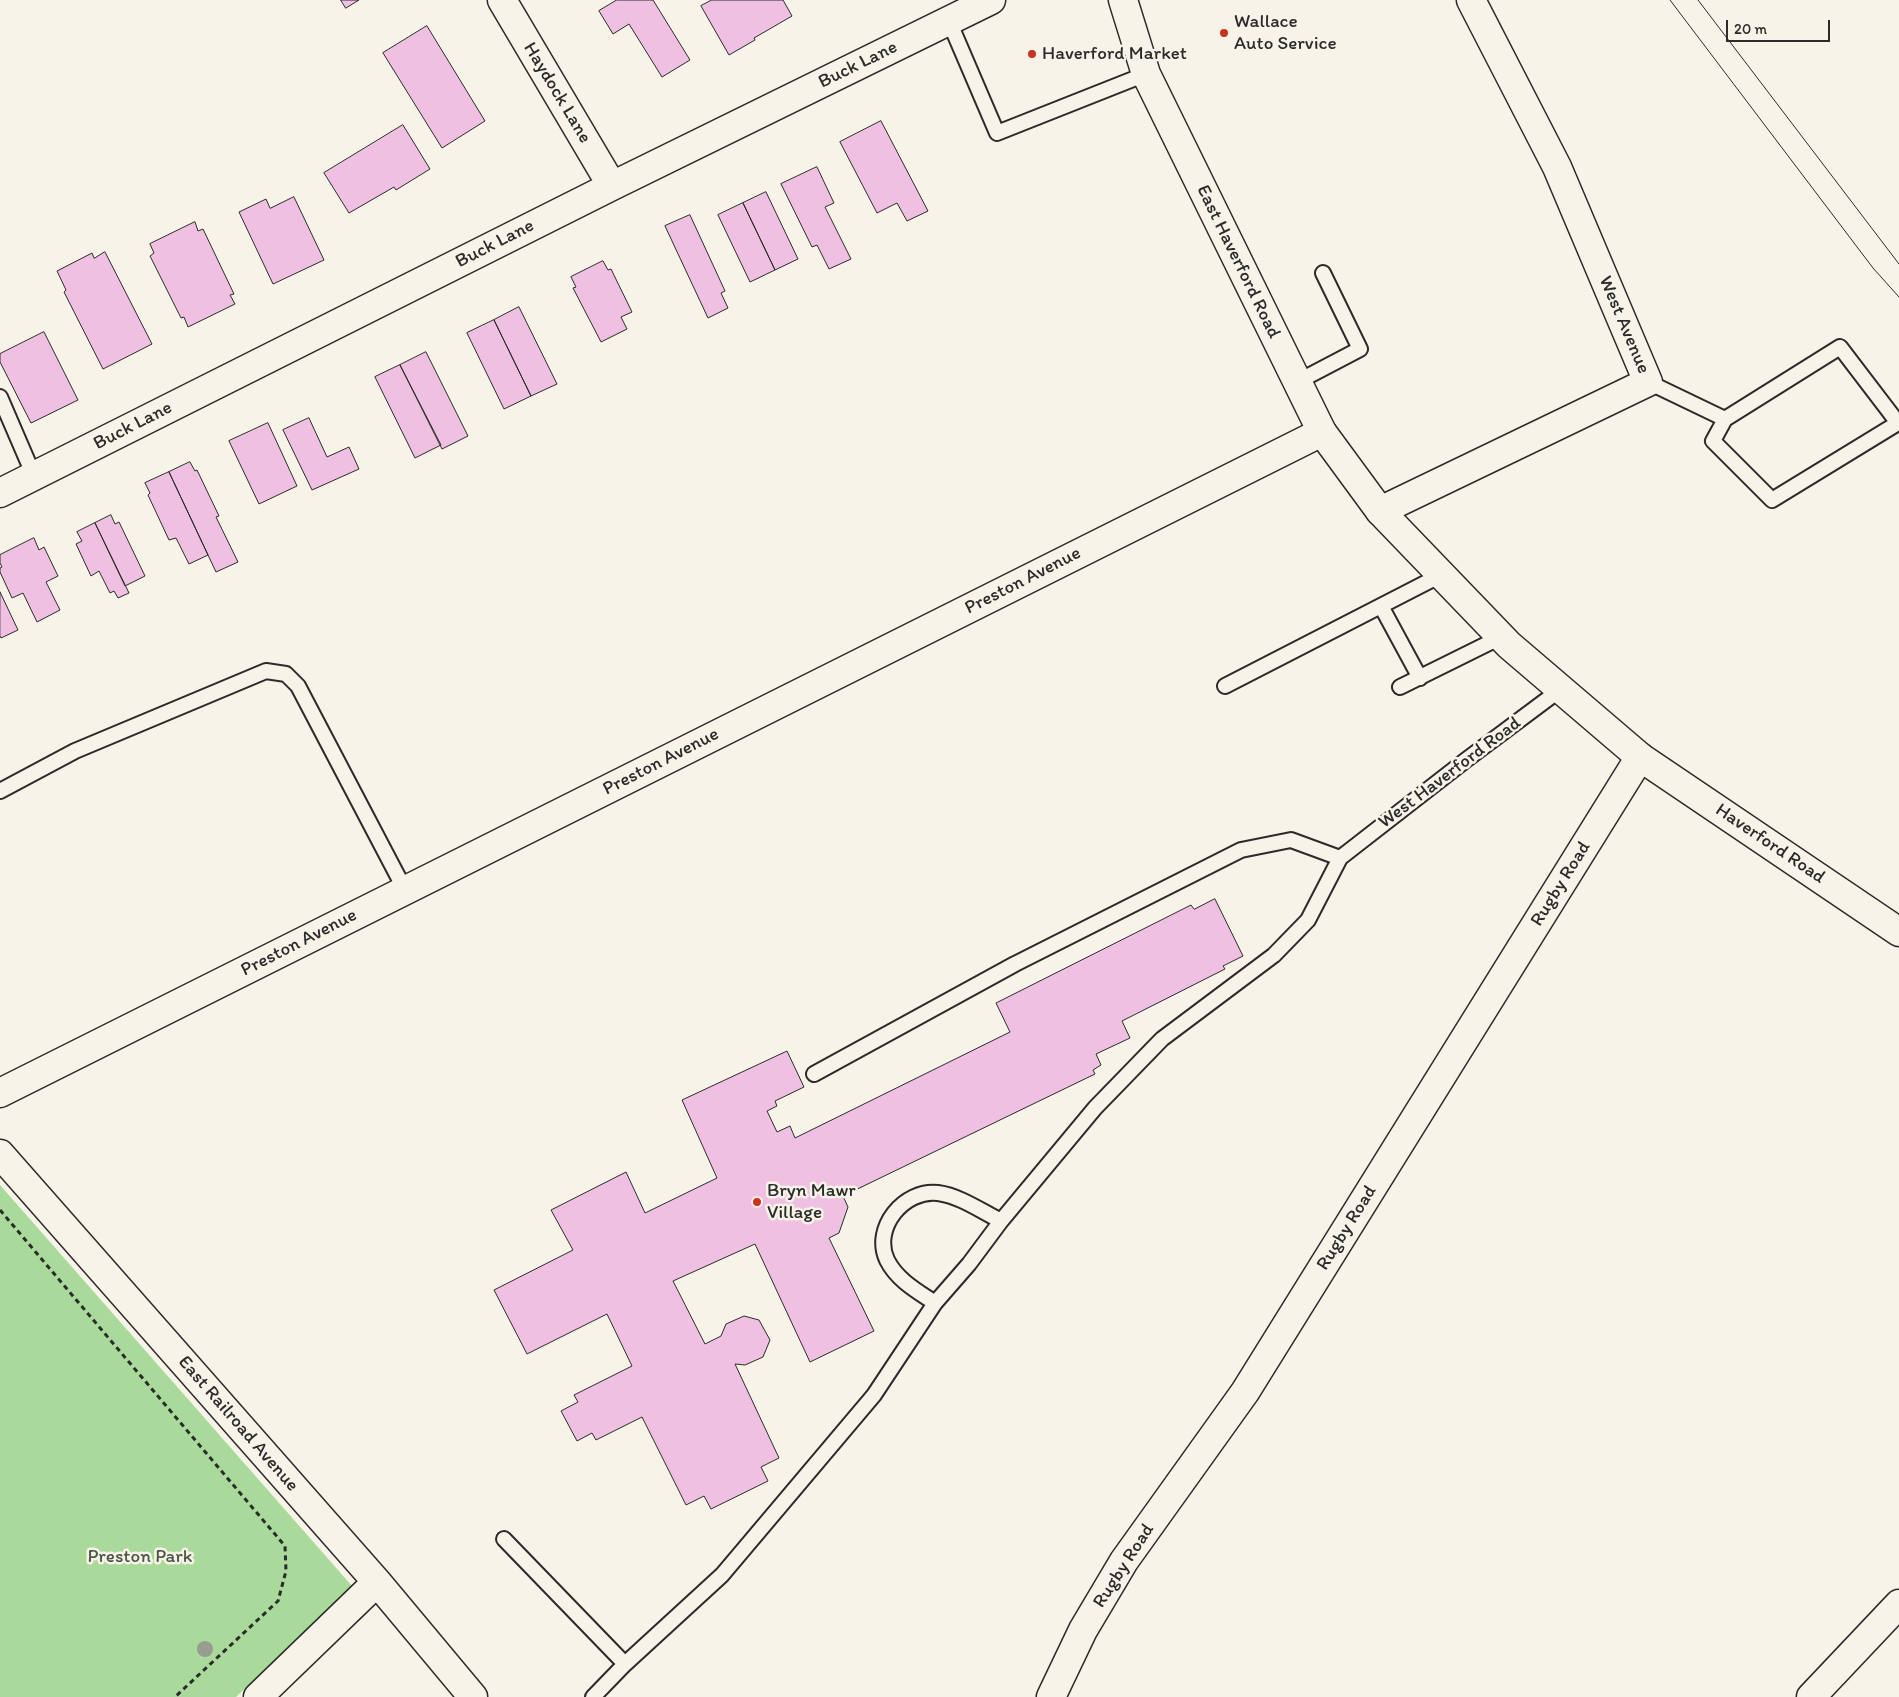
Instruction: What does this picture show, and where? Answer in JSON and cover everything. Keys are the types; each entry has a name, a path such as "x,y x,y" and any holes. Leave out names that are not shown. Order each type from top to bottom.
{"street":[{"name":"Haydock Lane","path":"502,0 612,186"},
{"name":"Buck Lane","path":"0,493 612,186 991,0"},
{"name":"East Haverford Road","path":"1122,0 1146,74 1322,432 1380,511"},
{"name":"West Avenue","path":"1380,511 1648,382 1557,167 1471,0"},
{"name":"Preston Avenue","path":"0,1093 1322,432"},
{"path":"1380,511 1501,637 1640,757"},
{"name":"Haverford Road","path":"1640,757 1899,932"},
{"name":"Rugby Road","path":"1051,1697 1083,1630 1124,1561 1245,1392 1640,757"},
{"name":"East Railroad Avenue","path":"0,1154 377,1582 473,1697"},
{"path":"258,1697 377,1582"},
{"path":"1811,1697 1899,1604"}],"lane":[{"path":"949,21 997,133 1146,74"},
{"path":"1298,382 1360,349 1323,273"},
{"path":"1840,347 1898,423 1772,500 1713,441 1725,418 1840,347"},
{"path":"1648,382 1725,418"},
{"path":"0,397 34,476"},
{"path":"1225,686 1441,575"},
{"path":"1381,606 1420,678"},
{"path":"1400,687 1501,637"},
{"path":"0,791 75,751 266,671 286,674 298,686 405,890"},
{"name":"West Haverford Road","path":"1340,858 1561,689"},
{"path":"594,1697 625,1664 722,1575 874,1395 935,1303 969,1264 1001,1221 1095,1108 1162,1039 1274,955 1308,920 1340,858 1291,840 1241,850 1015,964 814,1074"},
{"path":"935,1303 896,1275 886,1258 884,1239 888,1221 900,1205 917,1196 936,1193 955,1198 1001,1221"},
{"path":"504,1539 625,1664"}],"path":[{"path":"0,1210 285,1546 286,1571 278,1601 175,1697"}],"green space":[{"name":"Preston Park","path":"0,1185 352,1586 236,1697 0,1697"}],"building":[{"path":"341,0 359,0 346,8"},
{"path":"617,0 653,0 690,60 662,77 629,24 613,34 599,11"},
{"path":"712,0 783,0 792,16 729,55 701,6"},
{"path":"427,26 485,121 442,148 383,53"},
{"path":"881,121 928,211 907,221 897,203 877,213 840,142"},
{"path":"403,125 430,169 396,190 394,187 349,213 324,173"},
{"path":"817,167 834,203 825,207 851,259 829,269 817,245 812,247 781,184"},
{"path":"766,192 798,259 775,270 743,203"},
{"path":"294,197 324,260 273,284 239,212 266,199 270,208"},
{"path":"743,203 775,270 750,282 718,215"},
{"path":"690,215 725,291 721,293 728,308 708,318 665,226"},
{"path":"195,222 198,231 203,229 234,294 230,295 235,304 188,327 184,317 181,318 150,256 154,253 150,244"},
{"path":"105,252 152,344 103,369 64,292 66,290 57,271 92,253 94,258"},
{"path":"603,261 608,270 611,269 632,312 621,317 627,329 601,342 573,288 576,287 571,277"},
{"path":"519,307 557,384 531,396 494,320"},
{"path":"494,320 531,396 504,409 467,333"},
{"path":"44,332 78,400 31,423 0,362 0,354"},
{"path":"426,352 468,436 442,449 400,365"},
{"path":"400,365 441,445 415,458 375,377"},
{"path":"309,418 327,457 349,447 359,469 312,490 283,430"},
{"path":"268,423 297,486 259,504 229,441"},
{"path":"190,462 195,471 197,470 219,516 216,517 238,562 216,572 169,472"},
{"path":"169,472 208,555 189,564 176,538 169,540 148,495 150,493 145,483"},
{"path":"111,515 115,524 119,522 145,576 125,586 95,523"},
{"path":"95,523 129,593 118,598 114,591 110,593 99,571 91,576 76,544 82,541 77,532"},
{"path":"34,538 39,550 44,547 58,576 46,582 60,610 37,622 23,593 12,598 0,572 2,567 0,555"},
{"path":"0,592 18,630 1,638 0,636"},
{"name":"Bryn Mawr Village","path":"1215,899 1243,956 1223,966 1225,969 1122,1021 1130,1038 1096,1054 1101,1065 1093,1070 1095,1074 843,1196 848,1207 839,1233 829,1238 874,1331 810,1362 755,1244 673,1281 705,1344 721,1336 726,1324 744,1316 759,1320 770,1340 763,1357 745,1365 735,1364 779,1458 761,1467 768,1481 711,1509 704,1496 686,1505 642,1417 596,1440 592,1433 577,1441 561,1411 578,1402 574,1395 632,1366 607,1314 527,1354 494,1290 573,1250 551,1210 626,1172 645,1213 717,1178 682,1100 787,1051 804,1087 775,1101 777,1106 767,1111 777,1132 790,1126 795,1138 1010,1032 996,1003 1191,905 1194,909"}],"tram line":[{"path":"1670,0 1873,268 1899,297"},
{"path":"1698,0 1899,264"}],"place":[{"name":"Wallace Auto Service","path":"1224,33"},
{"name":"Haverford Market","path":"1032,54"},
{"name":"Bryn Mawr Village","path":"757,1202"}]}
